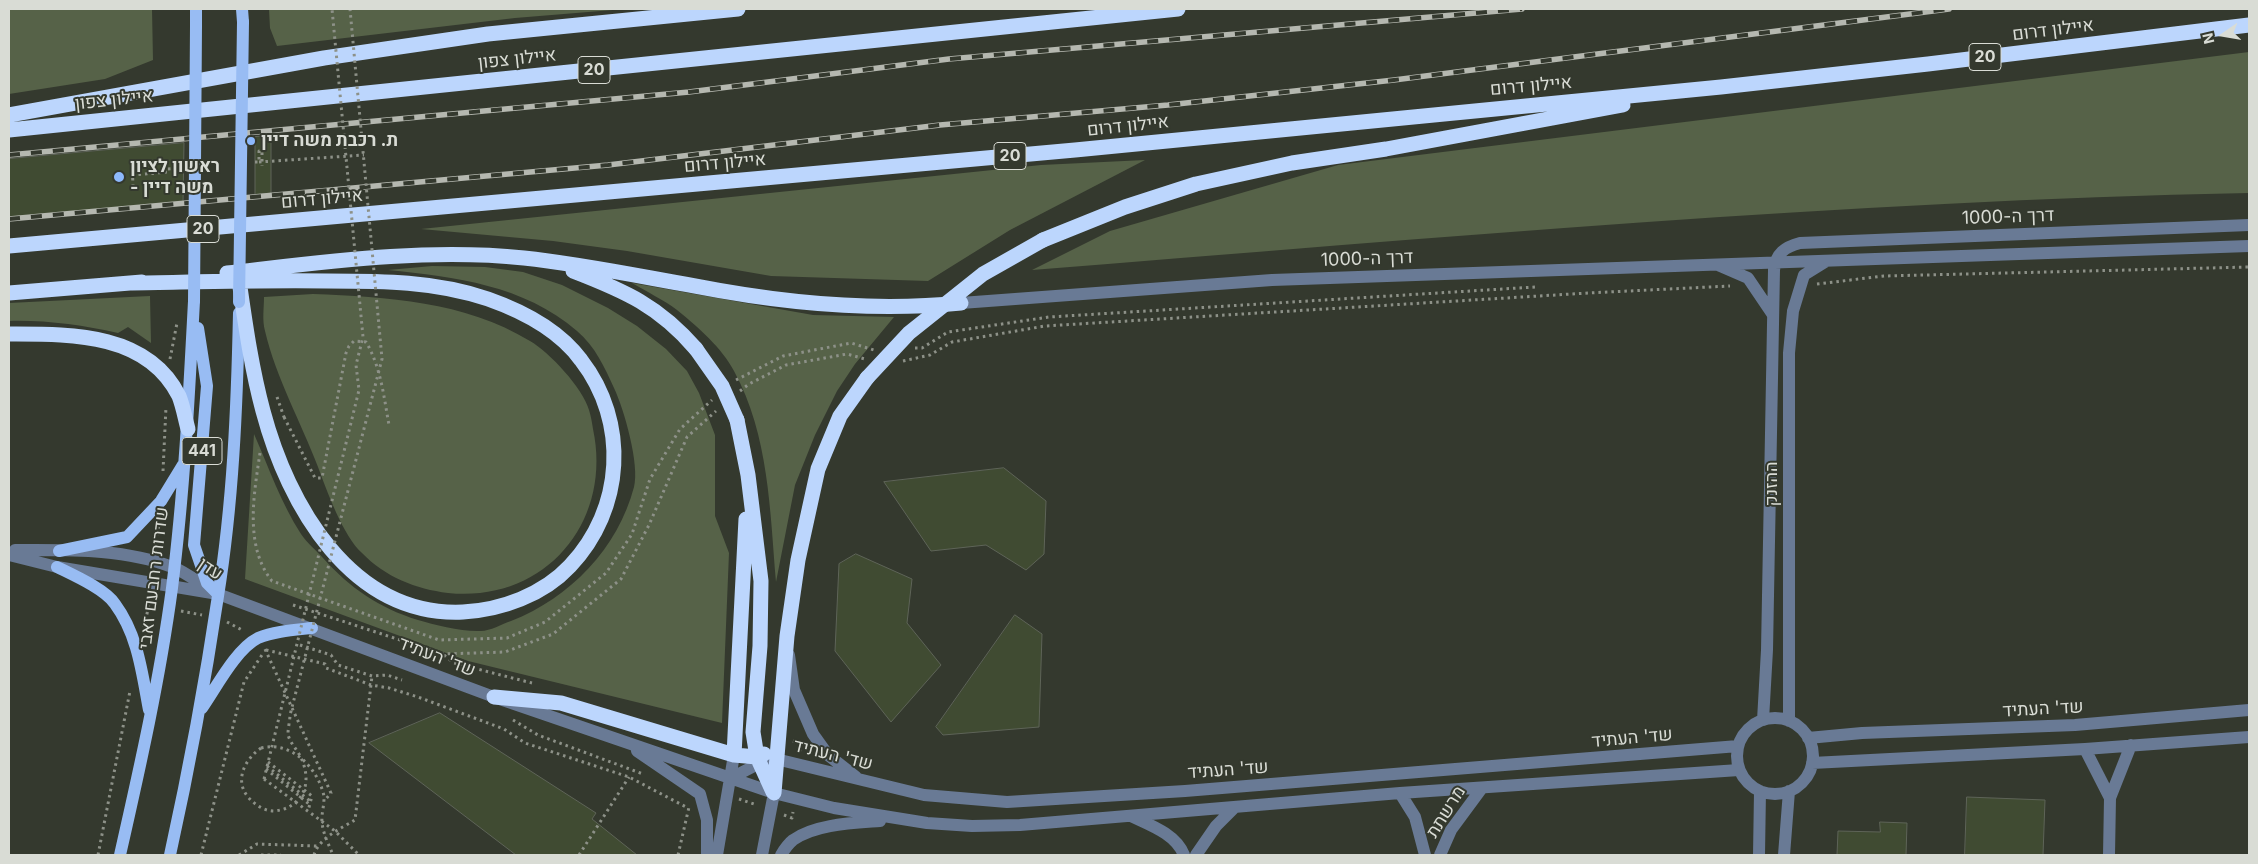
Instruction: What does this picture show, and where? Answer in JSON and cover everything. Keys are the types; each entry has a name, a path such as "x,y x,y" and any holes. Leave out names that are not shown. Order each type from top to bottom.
{"highway":[{"path":"9,115 324,58 459,38 738,9"},
{"name":"איילון צפון","path":"9,130 1178,9"},
{"name":"איילון דרום","path":"9,246 1064,151 1720,87 2249,25"},
{"path":"774,793 787,636 798,560 818,468 840,416 867,378 909,334 983,274 1043,240 1125,207 1196,184 1292,163 1386,149 1720,87"},
{"path":"9,293 132,283 366,258 428,254 479,254 551,262 761,296 842,305 916,307 961,303"},
{"path":"551,262 610,285 648,304 680,330 722,386 737,420 748,475 761,581 760,646 753,732 758,760 774,793"},
{"path":"132,283 308,281 420,283 466,292 490,300 520,312 542,325 564,341 580,358 595,380 606,403 612,426 615,450 610,495 594,534 569,568 535,593 497,607 474,612 435,612 393,600 342,564 298,497 282,466 266,420 257,386 241,302 240,284"},
{"path":"9,334 86,336 114,342 141,355 167,377 179,397 188,429"},
{"path":"734,755 748,475"},
{"path":"494,697 561,702 734,755 758,760 776,753"}],"main road":[{"name":"441","path":"196,9 194,301 207,386 194,545 207,583 218,594"},
{"path":"240,284 242,9"},
{"name":"שדרות רחבעם זאבי","path":"120,855 151,721 172,587 186,461 194,301"},
{"name":"441","path":"170,855 199,712 218,594 233,457 241,302"},
{"path":"59,552 127,537 162,501 186,461"},
{"path":"57,567 86,581 115,603 138,650 151,721"},
{"path":"199,712 235,660 257,639 272,634 312,628"}],"street":[{"name":"דרך ה-1000","path":"1775,261 1779,254 1787,247 1800,243 2249,225"},
{"name":"דרך ה-1000","path":"961,303 1272,280 2249,246"},
{"name":"ההזנק","path":"1763,720 1767,650 1775,261"},
{"name":"ההזנק","path":"1789,721 1789,353 1793,311 1804,274 1825,261"},
{"path":"1716,264 1748,278 1773,315"},
{"name":"עדן","path":"9,550 113,553 174,567 218,594"},
{"name":"עדן","path":"9,555 57,567 218,594"},
{"name":"שד' העתיד","path":"218,594 494,697 729,779 774,793 834,808 899,819 972,826 1020,825 1400,793 1739,770"},
{"path":"787,636 794,690 813,734 828,756 860,781"},
{"name":"שד' העתיד","path":"1808,738 1862,733 2075,725 2249,710"},
{"path":"1781,718 1789,721 1803,731 1808,738 1813,755 1812,764 1804,780 1789,792 1774,794 1760,791 1744,778 1739,770 1738,746 1748,729 1763,720 1781,718"},
{"path":"1812,764 2085,749 2249,737"},
{"path":"622,741 700,794 707,820 707,855"},
{"path":"2109,855 2110,798 2132,745"},
{"name":"שד' העתיד","path":"776,753 860,781 924,795 1007,802 1185,791 1738,746"},
{"path":"2085,749 2110,798"},
{"path":"716,855 734,755"},
{"path":"729,779 758,760"},
{"name":"מרשתת","path":"1440,855 1451,830 1482,788"},
{"path":"1759,855 1760,791"},
{"path":"1784,855 1789,792"},
{"path":"762,855 774,793"},
{"name":"מרשתת","path":"1400,793 1415,817 1425,855"},
{"path":"1196,855 1216,826 1234,807"},
{"path":"1131,816 1166,833 1182,850 1184,855"},
{"path":"781,855 791,841 802,835 837,824 899,819"}],"path":[{"path":"332,9 363,337 356,365 359,390 264,779 322,821 359,855"},
{"path":"332,855 322,821 324,800 319,783 310,769 305,763 300,757 282,746 271,746 256,752 245,763 242,774 242,784 252,803 272,811 292,806 305,789 305,768 302,761 299,754 290,740 288,734 290,714 382,359 350,9"},
{"path":"262,166 262,158 262,151 259,151 259,162 269,162 364,155"},
{"path":"132,165 133,185"},
{"path":"132,176 174,168"},
{"path":"1802,282 1823,284 1884,276 2249,267"},
{"path":"897,362 930,355 952,342 1045,326 1588,292 1753,284"},
{"path":"912,348 922,348 948,332 1049,317 1544,286"},
{"path":"284,418 315,478 322,478 346,352 354,341 366,342 371,351 383,390 389,425"},
{"path":"735,381 741,376 783,356 851,343 876,351"},
{"path":"736,395 749,384 786,366 847,354 874,362"},
{"path":"261,446 252,527 263,569 272,581 439,640 507,638 545,622 606,573 632,534 650,479 680,430 716,397"},
{"path":"285,602 444,654 504,652 553,634 621,578 649,525 687,437 723,406"},
{"path":"293,643 331,655 338,665 372,676 387,675 405,681"},
{"path":"201,855 244,682 266,650 272,647"},
{"path":"266,650 331,793 324,800"},
{"path":"266,650 325,664 326,668 371,685 389,688 504,729 525,742 629,777 688,808"},
{"path":"314,855 317,846 355,820 372,676"},
{"path":"512,720 538,735 644,774"},
{"path":"267,766 312,796 308,811"},
{"path":"267,766 310,802"},
{"path":"579,855 629,777"},
{"path":"726,794 792,818"},
{"path":"683,799 688,808 691,823"},
{"path":"239,855 257,844 317,846"},
{"path":"261,855 281,855"}],"green space":[{"path":"9,9 152,9 153,60 105,79 9,94"},
{"path":"269,9 625,9 515,18 277,46 270,28"},
{"path":"2249,52 2249,193 2097,197 1792,212 1640,222 1032,270 1110,231 1338,165"},
{"path":"1145,160 1010,230 928,281 771,276 627,251 553,241 421,229 1041,165"},
{"path":"432,266 485,267 523,272 562,285 608,308 637,326 666,349 687,371 699,393 715,435 715,516 729,553 722,723 468,661 245,579 254,434 287,510 301,534 333,569 355,588 378,603 404,615 432,624 449,628 485,631 533,611 572,585 604,550 616,530 627,509 634,487 635,465 630,437 618,397 594,350 577,331 556,315 512,293 463,280 388,270"},
{"path":"632,283 813,315 894,317 855,364 837,391 815,435 795,485 776,582 766,474 761,447 746,396 734,371 723,354 693,323 672,306"},
{"path":"313,294 397,300 452,309 479,317 505,328 538,346 573,381 586,401 592,422 596,463 592,495 581,524 564,550 542,570 514,585 483,593 448,593 413,585 391,575 371,561 355,545 342,525 289,400 264,327 264,297"},
{"path":"150,296 151,343 128,327 118,333 64,324 9,321 9,303"}],"building":[{"path":"271,136 271,193 255,195 255,137"},
{"path":"184,143 183,203 9,217 9,159"},
{"path":"1004,468 1046,501 1044,554 1026,570 986,545 931,551 884,482"},
{"path":"856,554 912,579 907,623 941,665 891,722 835,651 839,564"},
{"path":"1015,615 1042,634 1039,727 943,735 936,727"},
{"path":"440,713 596,813 592,819 637,855 516,855 369,743"},
{"path":"1967,797 2045,800 2043,855 1965,855"},
{"path":"1880,822 1907,823 1906,855 1837,855 1838,831 1880,832"}],"railway":[{"path":"9,155 689,92 949,59 1522,9"},
{"path":"9,219 608,165 940,125 1168,105 1394,80 1949,9"}],"place":[{"name":"ת. רכבת משה דיין","path":"251,141"},
{"name":"ראשון לציון - משה דיין","path":"119,177"}]}
